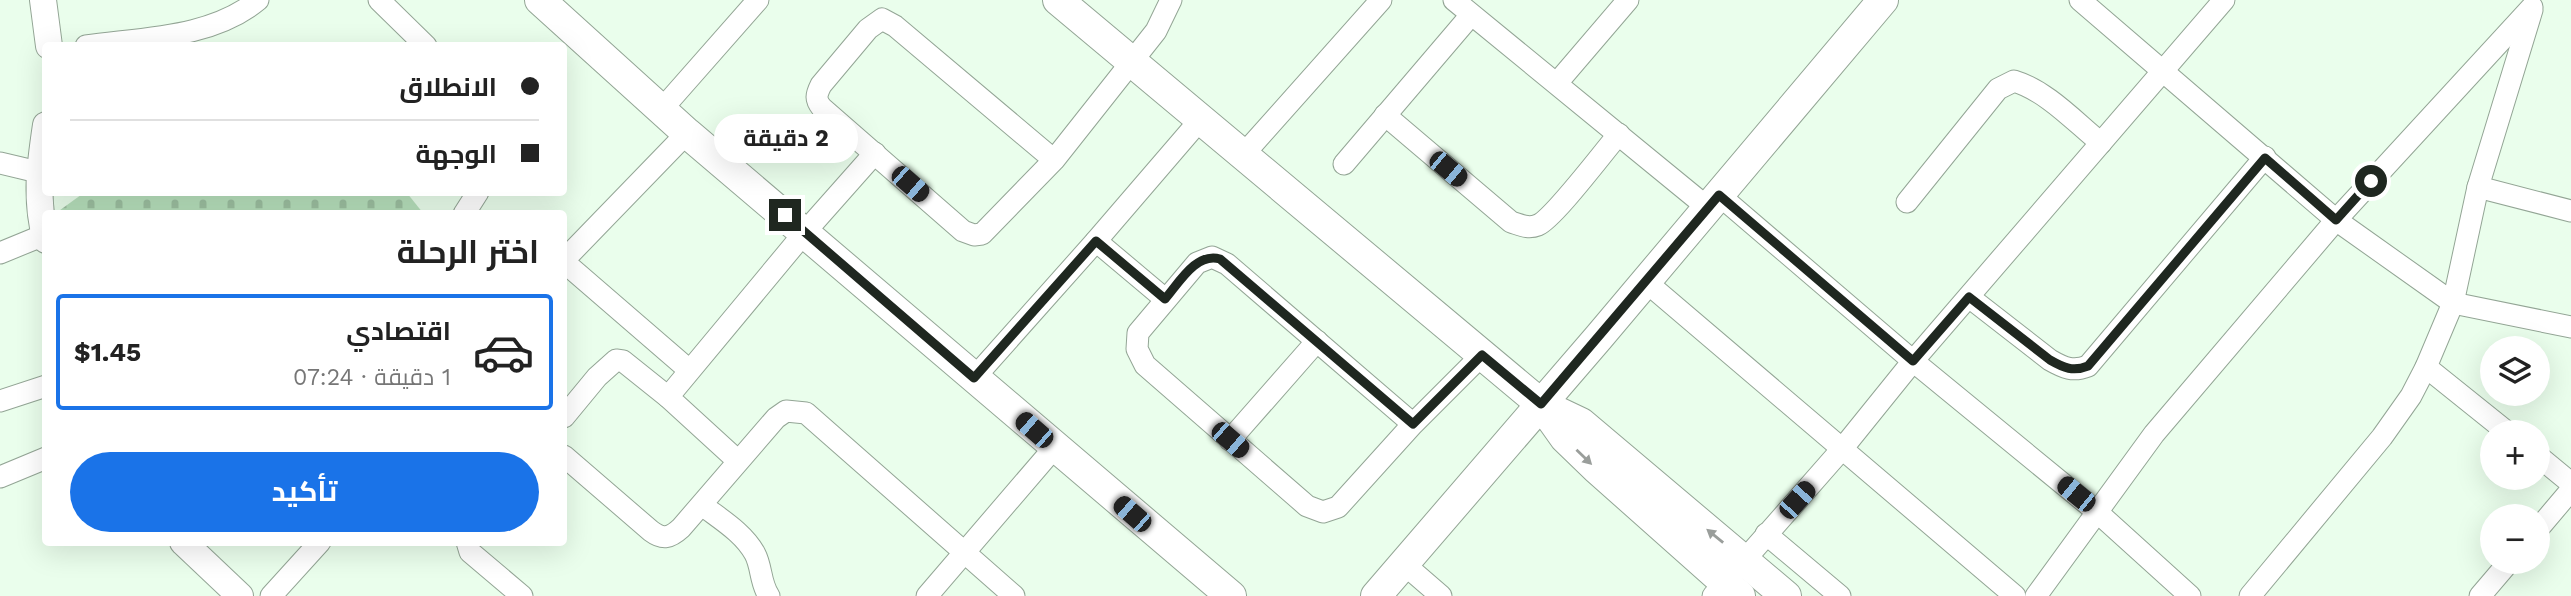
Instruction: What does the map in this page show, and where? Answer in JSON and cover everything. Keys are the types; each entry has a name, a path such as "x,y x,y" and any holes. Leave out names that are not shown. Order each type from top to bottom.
{"main road":[{"path":"540,0 687,133 1231,596"},
{"path":"1058,0 1541,404 1573,446 1726,592"},
{"path":"1376,596 1883,0"},
{"path":"1541,404 1581,423 1786,596"}],"street":[{"path":"43,0 48,42"},
{"path":"379,0 422,42"},
{"path":"662,109 758,0"},
{"path":"1054,160 895,26 882,19 868,29 821,85 816,95 822,108 963,231 974,235 982,234 1054,160 1156,31 1171,0"},
{"path":"1243,155 1381,0"},
{"path":"1454,0 1619,134 1713,202 1913,361 2096,511 2190,596"},
{"path":"1558,83 1628,0"},
{"path":"2080,0 2336,220 2453,303 2571,327"},
{"path":"1726,592 1744,559 1842,449 1913,361 2224,0"},
{"path":"116,42 168,35 223,22 251,3"},
{"path":"2250,596 2382,437 2411,396 2426,367 2453,303 2477,187 2532,4"},
{"path":"2036,596 2154,434 2336,220 2532,4"},
{"path":"1343,164 1471,15"},
{"path":"1907,202 1998,89 2014,82 2040,94 2101,143"},
{"path":"1385,115 1511,222 1528,227 1540,224 1555,209 1619,134"},
{"path":"974,378 1200,120"},
{"path":"567,258 687,133"},
{"path":"42,148 38,172 38,206 42,224"},
{"path":"668,397 805,232 875,153"},
{"path":"1969,297 2065,369 2078,370 2088,366 2265,158"},
{"path":"0,163 38,172"},
{"path":"2477,187 2571,211"},
{"path":"0,253 42,239"},
{"path":"1096,241 1165,299"},
{"path":"1413,424 1227,264 1212,257 1197,262 1165,299 1136,341 1139,356 1145,365 1307,506 1323,512 1338,507 1413,424 1482,355"},
{"path":"567,264 689,370"},
{"path":"1645,281 2015,596"},
{"path":"1230,440 1317,341"},
{"path":"567,413 597,377 616,360 623,361 668,397 738,461"},
{"path":"2426,367 2492,420"},
{"path":"0,401 42,387"},
{"path":"567,459 659,537 666,538 673,535 702,505 776,418 786,411 806,413 1014,596"},
{"path":"928,596 1054,448"},
{"path":"0,477 42,460"},
{"path":"2550,467 2571,484"},
{"path":"2550,515 2571,490"},
{"path":"702,505 750,547 759,562 764,594"},
{"path":"1766,534 1840,596"},
{"path":"187,546 240,596"},
{"path":"271,596 316,546"},
{"path":"468,546 470,552 522,596"},
{"path":"1404,564 1441,596"},
{"path":"2480,596 2499,574"}],"green space":[{"path":"79,196 409,196 421,210 60,210"}],"route":[{"path":"785,215 974,378 1096,241 1165,299 1197,262 1212,257 1220,259 1413,424 1482,355 1541,404 1719,195 1913,361 1969,297 2050,360 2065,369 2078,370 2088,366 2265,158 2336,220 2371,181"}]}
